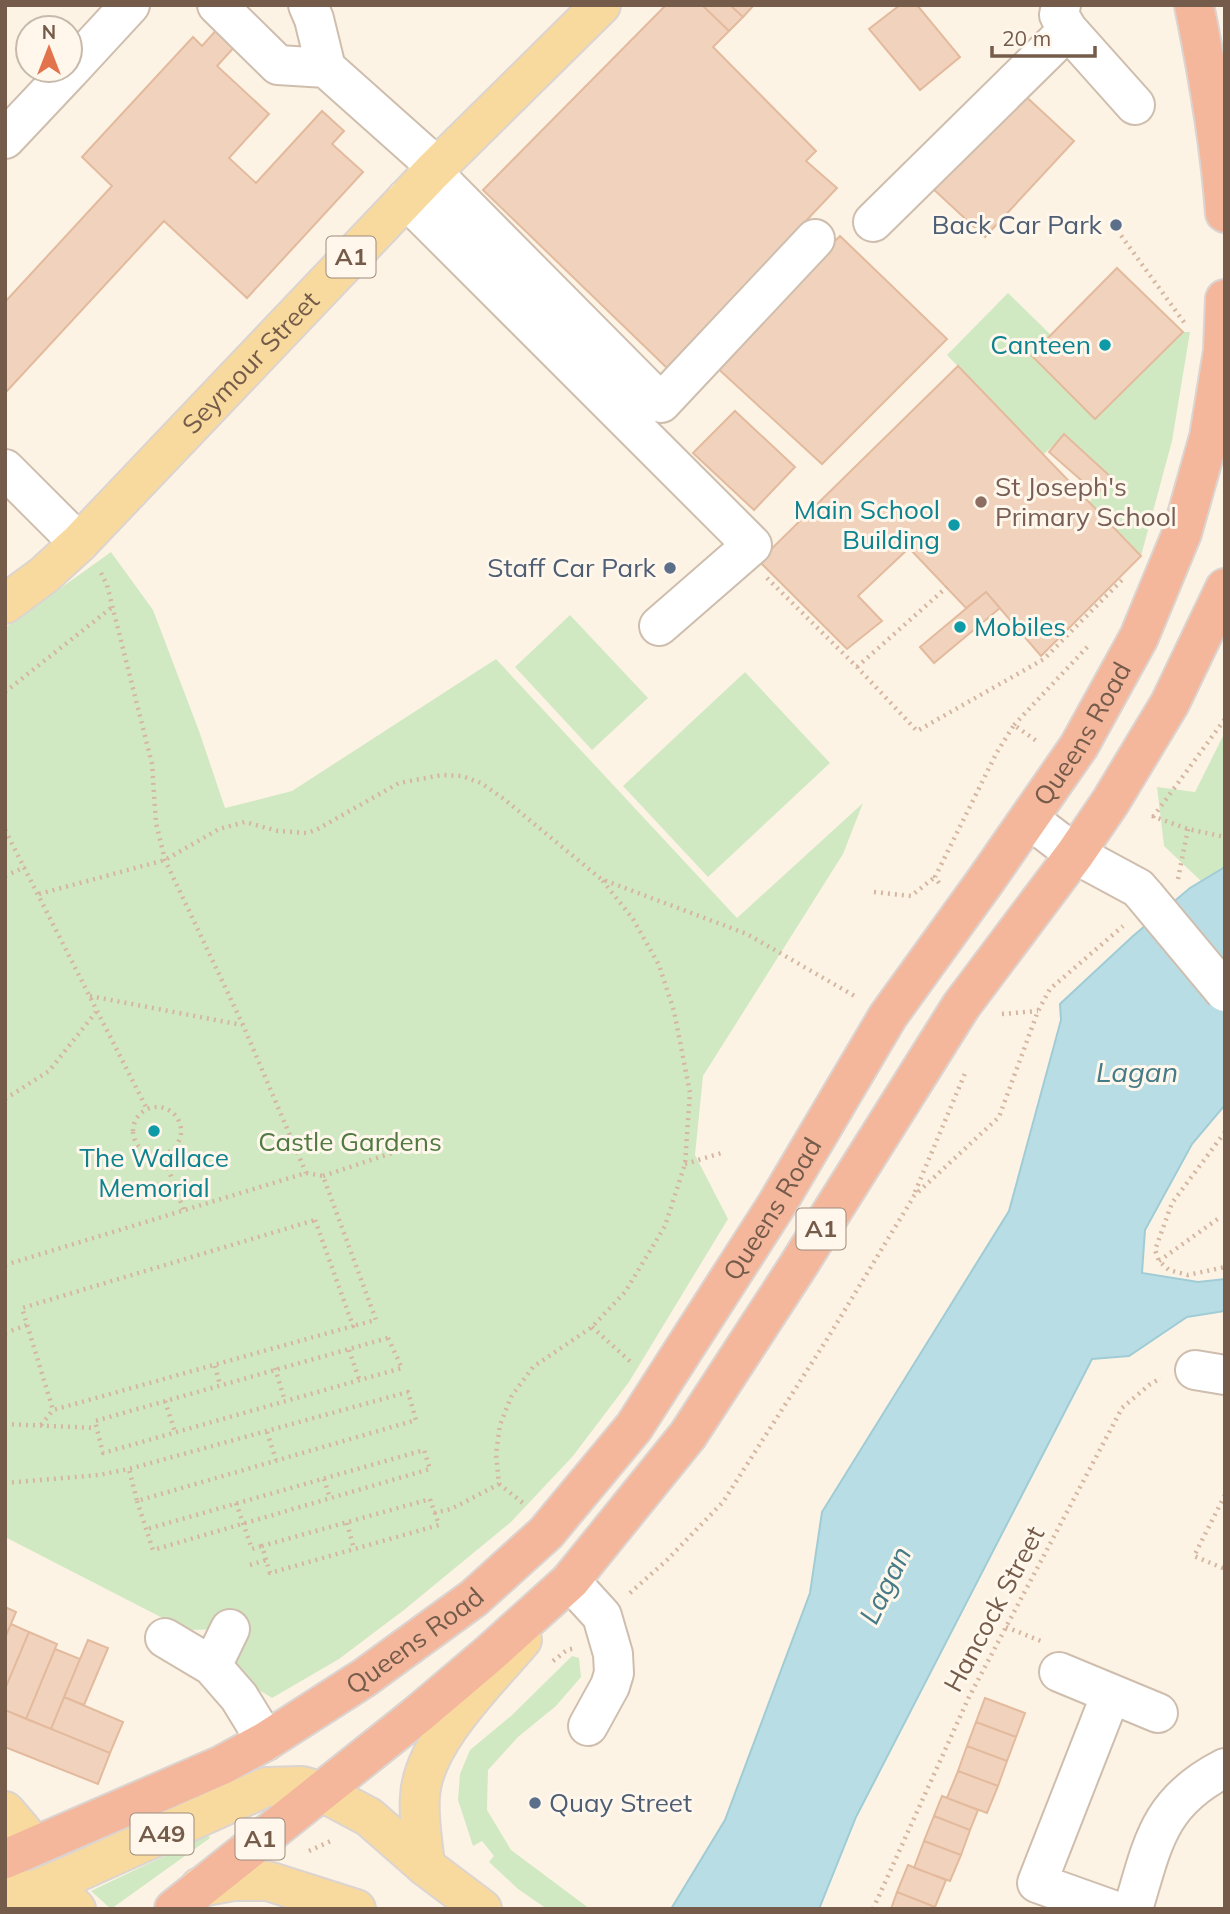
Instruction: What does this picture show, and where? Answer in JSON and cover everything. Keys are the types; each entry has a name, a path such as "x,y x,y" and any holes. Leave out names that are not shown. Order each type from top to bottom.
{"highway":[{"path":"1194,5 1223,153 1225,213"},
{"name":"Queens Road","path":"17,1854 222,1765 266,1741 365,1678 474,1598 555,1522 634,1427 770,1215 888,1016 1079,746 1139,637 1182,533 1209,438 1223,351 1225,299"},
{"name":"Queens Road","path":"187,1898 426,1707 570,1581 688,1435 961,1006 1076,854 1111,801 1170,703 1225,588"}],"main road":[{"name":"Seymour Street","path":"91,532 425,179 601,5"},
{"name":"A1","path":"5,604 44,575 91,532"},
{"path":"425,1866 420,1795 425,1766 434,1746 570,1581"},
{"name":"A49","path":"22,1892 266,1787 302,1786 320,1791 369,1816 425,1866 482,1909"},
{"path":"5,1811 23,1832 17,1854"},
{"name":"A49","path":"187,1898 233,1881 268,1881 356,1909"},
{"path":"22,1892 70,1903 76,1909"}],"street":[{"path":"84,55 130,5"},
{"path":"217,5 278,65 326,68"},
{"path":"308,5 326,68 752,545 659,626"},
{"path":"873,222 1064,18 1135,105"},
{"path":"5,139 57,84"},
{"path":"425,179 661,403 815,240"},
{"path":"5,469 91,532"},
{"path":"1029,819 1076,854 1138,888 1225,992"},
{"path":"570,1581 602,1616 613,1654 614,1673 610,1686 588,1726"},
{"path":"212,1666 230,1629"},
{"path":"165,1638 212,1666 239,1697 266,1741"},
{"path":"1059,1672 1158,1713"},
{"path":"1110,1909 1037,1882 1111,1694"},
{"path":"1133,1909 1154,1840 1166,1815 1183,1796 1225,1768"}],"path":[{"path":"1116,230 1191,332"},
{"path":"91,532 152,764 156,824 165,860 243,1026 306,1173"},
{"path":"741,553 857,667 917,731 1044,659 1127,575"},
{"path":"857,667 947,587"},
{"path":"5,692 112,608"},
{"path":"874,892 911,896 935,877 997,752 1014,725 1091,643 1139,637"},
{"path":"1153,817 1225,719"},
{"path":"1014,725 1041,744"},
{"path":"39,894 165,860 219,829 245,822 278,831 312,832 399,783 442,775 462,776 481,783 601,878 633,919 659,965 674,1010 690,1093 685,1164 665,1226 625,1292 592,1327 533,1367 511,1397 500,1425 496,1454 499,1484 526,1505"},
{"path":"1146,814 1188,829 1225,836"},
{"path":"914,1196 999,1117 1038,1011 1051,989 1148,901 1179,878 1188,829"},
{"path":"5,830 147,1109"},
{"path":"5,876 25,867"},
{"path":"935,877 959,917"},
{"path":"601,878 747,934 865,1002"},
{"path":"90,996 243,1026"},
{"path":"997,1016 1010,1012 1038,1011"},
{"path":"5,1099 49,1071 96,1012"},
{"path":"622,1600 667,1560 723,1502 914,1196 967,1068"},
{"path":"163,1107 177,1116 181,1124 181,1140 170,1152 163,1155 148,1153 136,1143 136,1120 147,1109 163,1107"},
{"path":"1225,1132 1172,1203 1155,1250 1159,1261 1169,1270 1188,1275 1225,1268"},
{"path":"5,1265 306,1173 323,1176 413,1146"},
{"path":"685,1164 725,1152"},
{"path":"163,1155 184,1211"},
{"path":"41,1425 53,1410 376,1320 323,1176"},
{"path":"1159,1261 1219,1218"},
{"path":"53,1410 22,1308 315,1220 354,1326"},
{"path":"5,1333 27,1325"},
{"path":"592,1327 637,1367"},
{"path":"387,1338 402,1368 103,1453 95,1421 275,1368 387,1338"},
{"path":"349,1350 359,1379"},
{"path":"215,1366 220,1385"},
{"path":"275,1368 285,1401"},
{"name":"Hancock Street","path":"873,1909 969,1697 1122,1408 1149,1385 1171,1373 1210,1373"},
{"path":"5,1483 129,1469 408,1392 416,1420 137,1501"},
{"path":"164,1401 175,1432"},
{"path":"5,1424 96,1428"},
{"path":"267,1432 276,1460"},
{"path":"129,1469 153,1550 430,1469 424,1450 147,1529"},
{"path":"324,1479 330,1498"},
{"path":"434,1513 451,1509 499,1484"},
{"path":"1225,1495 1194,1556 1225,1569"},
{"path":"236,1503 252,1549 262,1546 347,1523 430,1499 439,1525 270,1573 262,1546"},
{"path":"347,1523 355,1549"},
{"path":"250,1565 266,1560"},
{"path":"298,1856 342,1836"}],"green space":[{"path":"1008,293 1051,335 1031,356 1095,419 1183,332 1190,332 1172,441 1141,556 1089,502 1110,480 1065,434 1043,455 947,355"},
{"name":"Castle Gardens","path":"111,552 153,610 225,808 292,791 496,659 737,918 863,803 843,854 703,1076 695,1155 728,1219 629,1382 573,1456 511,1522 404,1610 339,1659 272,1698 234,1675 232,1629 186,1630 5,1537 5,628"},
{"path":"570,615 648,698 592,750 515,667"},
{"path":"745,672 830,763 708,877 623,786"},
{"path":"1225,732 1225,867 1201,881 1164,846 1157,787 1195,792"},
{"path":"572,1656 579,1658 581,1677 556,1706 518,1737 488,1770 487,1810 511,1850 590,1909 547,1909 518,1889 489,1862 494,1856 482,1841 473,1846 458,1800 460,1774 470,1750 511,1716"},
{"path":"208,1835 210,1838 111,1909 91,1891"}],"water":[{"name":"Lagan","path":"1225,867 1225,1105 1192,1144 1145,1230 1142,1273 1198,1282 1225,1279 1225,1311 1187,1317 1129,1356 1092,1359 856,1817 819,1909 671,1909 725,1820 810,1593 822,1512 1009,1211 1061,1020 1060,1004 1133,936 1190,888"}],"building":[{"path":"666,5 702,5 729,31 713,47 816,151 806,161 837,188 667,368 483,190"},
{"path":"702,5 730,5 743,17 729,31"},
{"path":"730,5 754,5 743,17"},
{"path":"900,5 917,5 960,57 920,90 869,29"},
{"path":"220,26 238,43 217,66 269,114 229,158 256,183 322,111 344,131 332,144 363,172 247,298 164,221 7,391 5,302 112,186 82,157 193,37 202,46"},
{"path":"1021,92 1074,141 985,237 931,187"},
{"path":"840,236 947,339 822,464 714,365"},
{"name":"Canteen","path":"1117,268 1183,332 1095,419 1031,355"},
{"name":"Main School Building","path":"958,366 1141,556 1041,656 986,592 966,608 909,548 858,596 882,621 847,649 759,561"},
{"path":"735,411 795,467 754,510 693,453"},
{"path":"1064,434 1112,478 1097,494 1049,452"},
{"name":"Mobiles","path":"986,592 1000,608 934,663 920,647"},
{"path":"5,1607 16,1612 5,1638"},
{"path":"11,1624 29,1632 5,1689 5,1638"},
{"path":"29,1632 57,1644 26,1719 5,1710 5,1689"},
{"path":"88,1640 108,1648 84,1705 64,1697"},
{"path":"55,1649 80,1659 51,1729 26,1719"},
{"path":"64,1697 123,1722 110,1753 51,1729"},
{"path":"985,1698 1025,1713 1016,1737 976,1722"},
{"path":"5,1710 110,1753 98,1784 5,1747"},
{"path":"976,1722 1016,1737 1007,1761 967,1746"},
{"path":"967,1746 1007,1761 998,1786 958,1771"},
{"path":"958,1771 998,1786 987,1813 947,1798"},
{"path":"942,1796 978,1810 970,1830 934,1816"},
{"path":"934,1816 970,1830 961,1855 924,1841"},
{"path":"924,1841 961,1855 950,1881 914,1868"},
{"path":"908,1865 946,1880 935,1907 897,1892"},
{"path":"897,1892 935,1907 891,1909"}],"place":[{"name":"Back Car Park","path":"1116,225"},
{"name":"Canteen","path":"1105,345"},
{"name":"St Joseph's Primary School","path":"981,502"},
{"name":"Main School Building","path":"954,525"},
{"name":"Staff Car Park","path":"670,568"},
{"name":"Mobiles","path":"960,627"},
{"name":"The Wallace Memorial","path":"154,1131"},
{"name":"Quay Street","path":"535,1803"}]}
